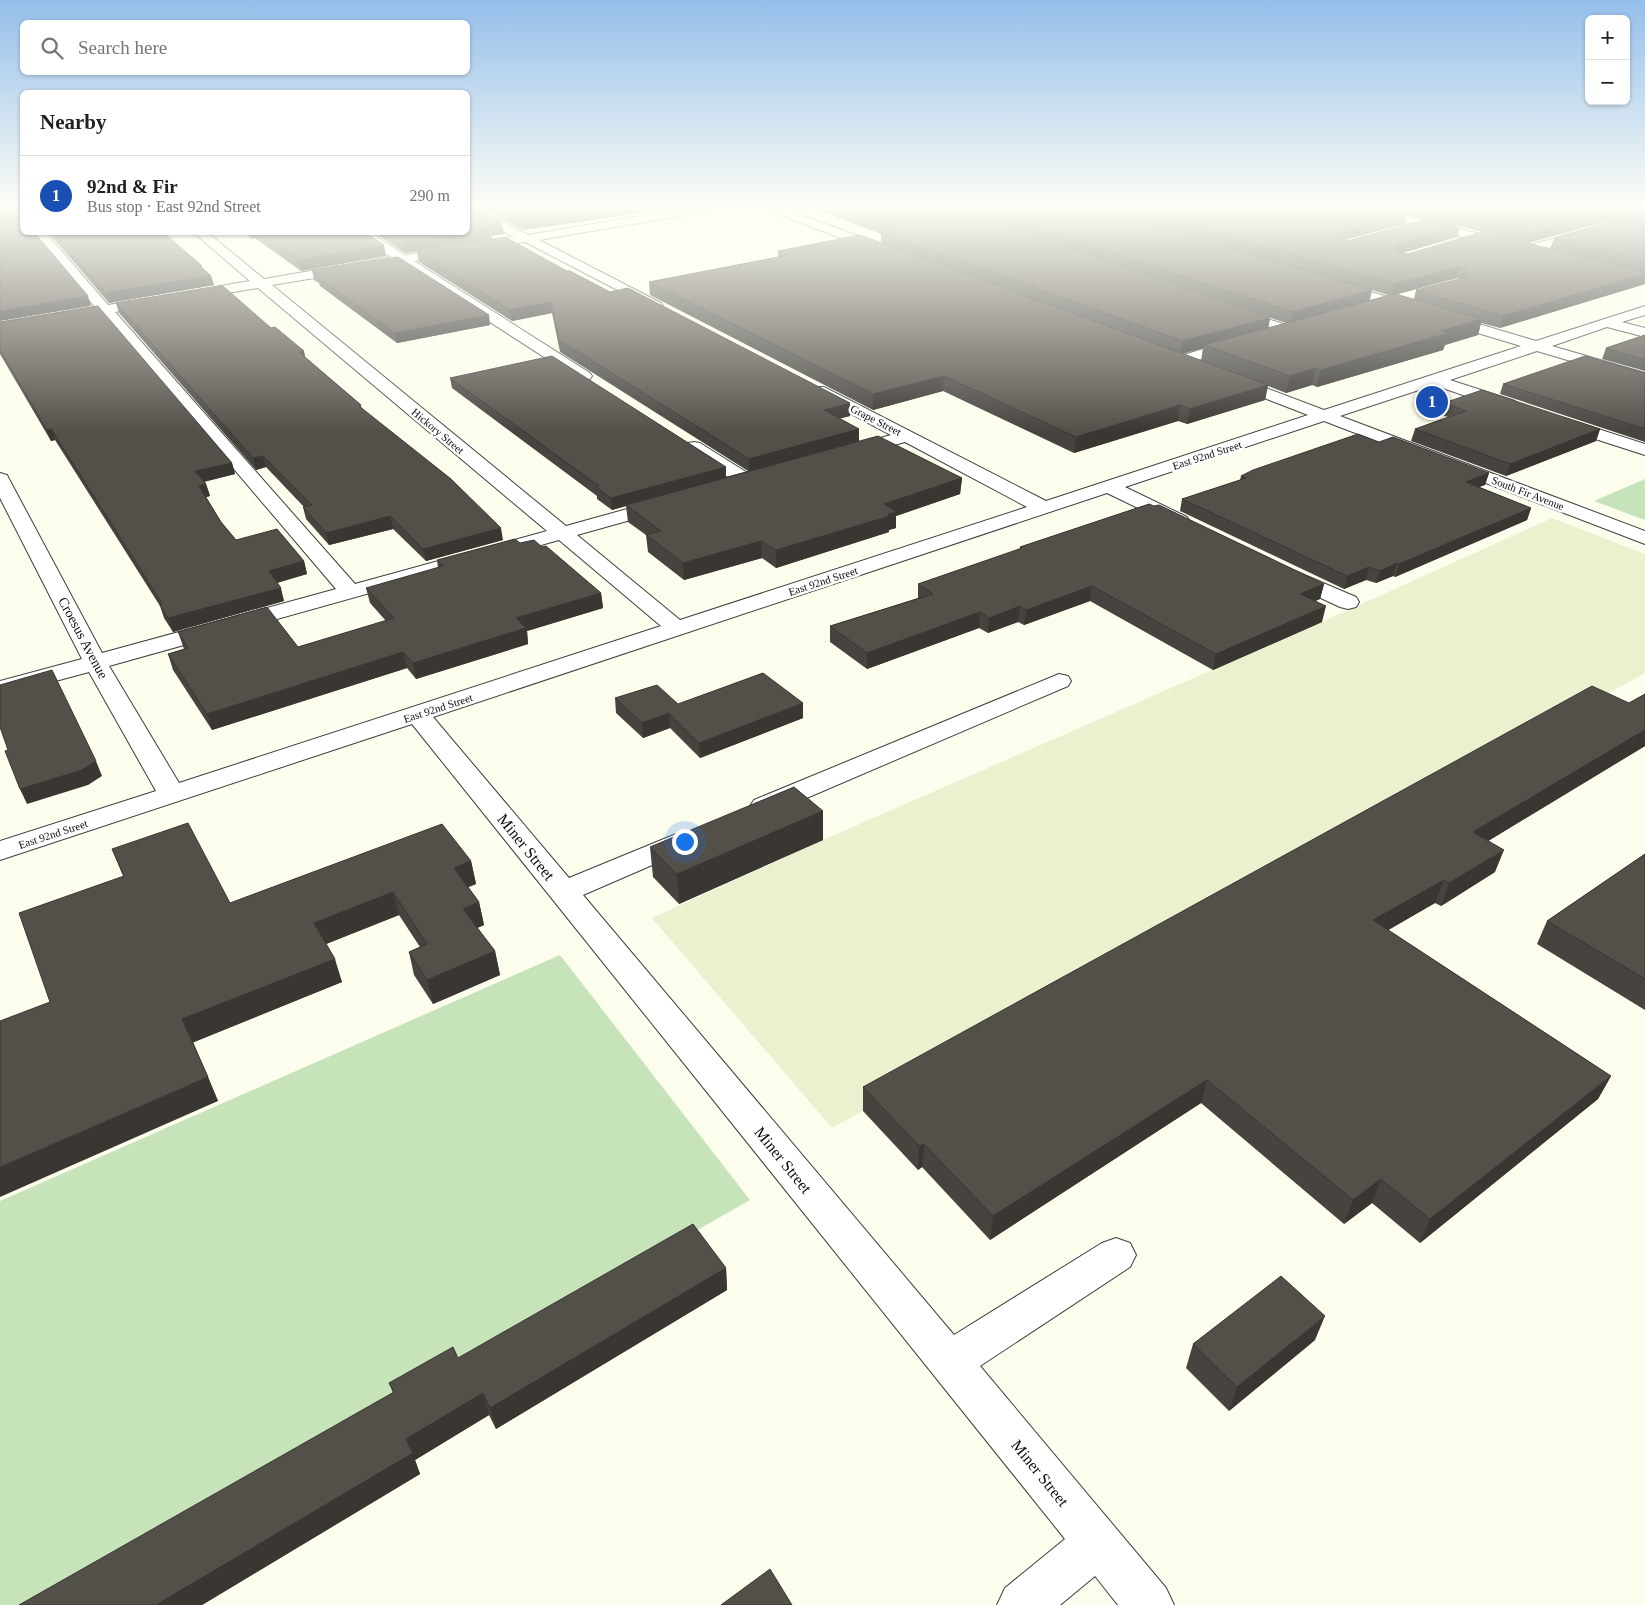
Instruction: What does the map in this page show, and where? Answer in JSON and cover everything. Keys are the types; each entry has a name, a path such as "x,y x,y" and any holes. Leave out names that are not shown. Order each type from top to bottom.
{"street":[{"path":"82,282 350,592"},
{"path":"0,326 267,282"},
{"path":"437,282 600,386"},
{"path":"609,282 668,312"},
{"name":"Hickory Street","path":"260,283 678,629"},
{"path":"1325,283 1645,378"},
{"path":"1363,310 1419,294"},
{"path":"1197,368 1174,359 1293,329 1222,308"},
{"name":"East 92nd Street","path":"0,852 1645,310"},
{"path":"1608,323 1645,333"},
{"name":"South Fir Avenue","path":"1216,374 1645,538"},
{"path":"1435,380 1526,410"},
{"name":"Grape Street","path":"801,381 1045,508"},
{"path":"1544,417 1645,450"},
{"path":"832,458 907,436"},
{"path":"682,439 757,479 720,489"},
{"name":"Croesus Avenue","path":"0,479 95,662 172,795"},
{"path":"1109,487 1198,530"},
{"path":"0,689 683,499"},
{"path":"1268,564 1348,602"},
{"path":"740,816 1059,681"},
{"name":"Miner Street","path":"417,714 1149,1605"},
{"path":"563,892 704,832"},
{"path":"949,1362 1116,1255"},
{"path":"1022,1605 1098,1543"}],"green space":[{"path":"1645,479 1645,520 1594,501"},
{"path":"1552,518 1645,554 1645,673 832,1128 652,918 823,840 1322,622"},
{"path":"560,955 750,1200 41,1605 0,1605 0,1201"}],"building":[{"path":"0,282 76,282 88,296 0,311"},
{"path":"96,282 175,282 106,293"},
{"path":"325,282 437,282 489,315 395,333"},
{"path":"465,282 591,282 610,292 628,288 850,403 824,410 859,429 749,459 559,340 551,302 510,310"},
{"path":"649,282 988,282 1268,385 1190,409 1180,405 1076,437 944,376 873,394"},
{"path":"1019,282 1161,282 1270,318 1182,341"},
{"path":"1200,282 1344,282 1372,290 1293,312"},
{"path":"1387,282 1402,282 1394,284"},
{"path":"1447,282 1618,282 1503,316 1416,290"},
{"path":"223,286 271,328 275,327 304,351 299,352 361,405 359,406 451,479 501,528 423,549 390,516 326,533 303,507 312,505 263,456 253,458 116,303"},
{"path":"1395,294 1482,319 1441,331 1448,333 1320,370 1316,368 1290,376 1204,345"},
{"path":"98,306 232,463 195,471 206,484 199,486 221,522 236,540 277,529 304,561 269,571 281,588 168,618 160,605 162,604 158,597 51,429 47,430 0,350 0,322"},
{"path":"1645,335 1645,360 1606,348"},
{"path":"552,356 726,467 611,498 596,487 599,486 450,378"},
{"path":"1585,356 1645,373 1645,429 1503,384"},
{"path":"1482,390 1600,429 1510,464 1415,429 1466,411 1444,403"},
{"path":"1358,434 1379,442 1393,437 1489,473 1466,482 1531,508 1399,564 1397,563 1380,571 1369,567 1347,576 1182,499 1246,478 1241,476 1253,470"},
{"path":"878,436 962,478 884,504 897,512 888,514 890,516 776,550 761,541 683,563 646,535 661,531 626,505"},
{"path":"1149,504 1159,505 1324,584 1300,594 1326,606 1216,654 1092,586 1026,610 1020,606 989,618 980,612 867,653 830,626 933,594 918,584 1022,548 1020,547"},
{"path":"515,539 520,543 534,540 542,547 546,546 601,593 516,618 526,628 413,663 403,652 207,714 168,654 188,648 178,632 267,607 298,647 394,618 366,588 443,566 437,560"},
{"path":"52,670 96,761 82,770 20,789 5,751 8,750 0,727 0,685"},
{"path":"763,673 803,703 699,743 669,713 642,723 615,698 657,685 678,704"},
{"path":"1592,686 1629,703 1645,694 1645,730 1473,832 1504,850 1449,883 1444,880 1373,920 1611,1076 1430,1219 1381,1179 1353,1200 1207,1080 993,1216 924,1144 919,1146 863,1087"},
{"path":"794,787 823,811 677,874 650,847"},
{"path":"188,823 230,903 442,824 471,861 454,868 479,902 463,909 495,951 427,980 409,952 427,944 393,892 314,923 335,959 182,1019 208,1077 0,1167 0,1021 50,1002 19,913 124,876 112,849"},
{"path":"1645,854 1645,979 1547,921"},
{"path":"693,1224 726,1268 490,1408 483,1393 406,1439 413,1453 156,1605 19,1605 394,1392 389,1383 453,1347 458,1358"},
{"path":"1281,1276 1325,1316 1237,1387 1193,1344"},
{"path":"770,1569 792,1605 721,1605"}],"place":[{"name":"92nd & Fir","path":"1432,402"}]}
